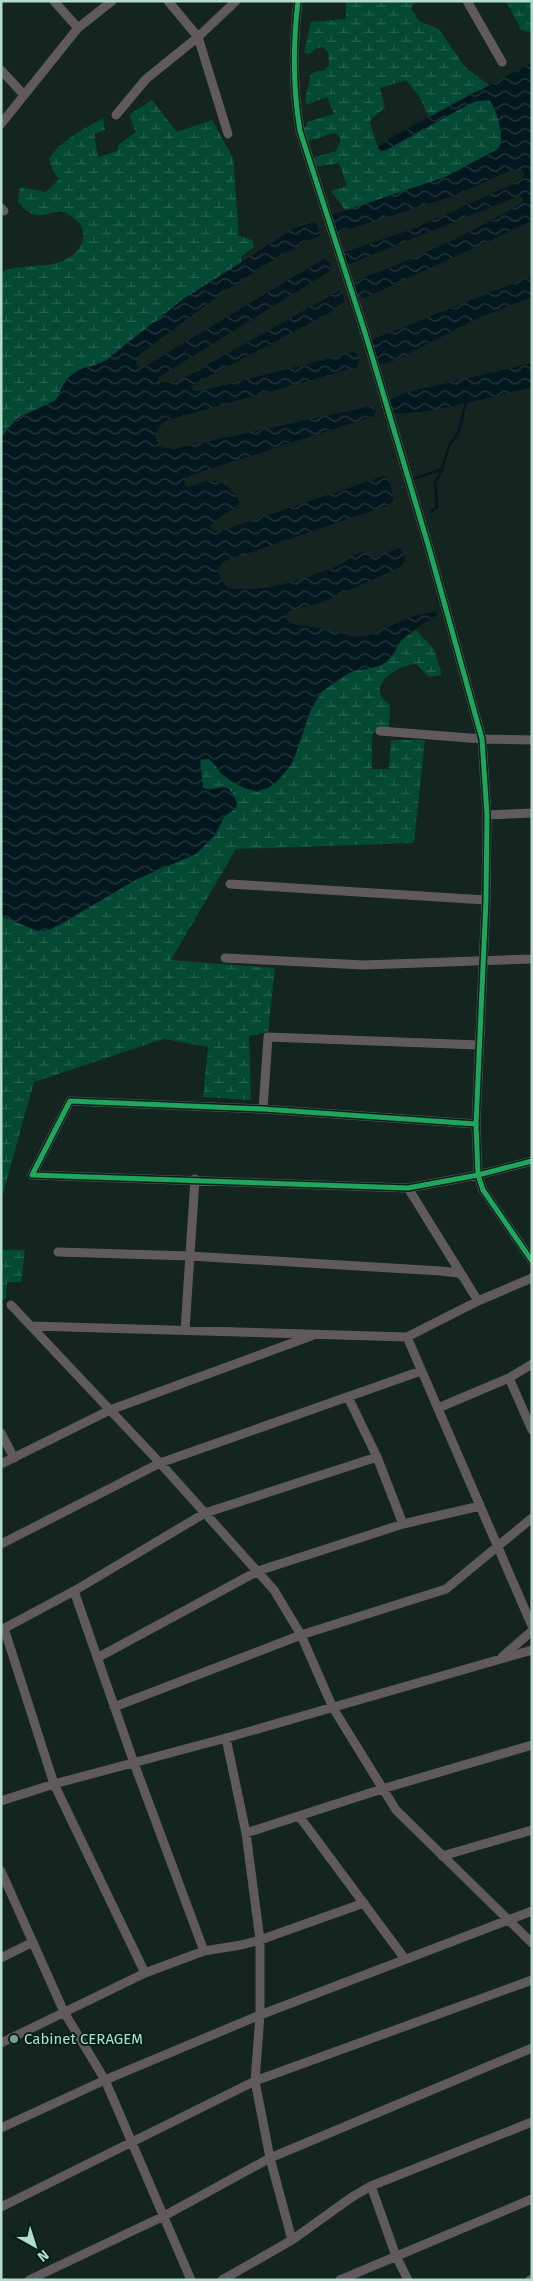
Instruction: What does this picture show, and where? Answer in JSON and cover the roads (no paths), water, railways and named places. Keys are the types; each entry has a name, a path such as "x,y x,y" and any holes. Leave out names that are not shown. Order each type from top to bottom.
{"street":[{"path":"54,1 78,28"},
{"path":"1,124 78,28 112,1"},
{"path":"168,1 198,37 228,134"},
{"path":"116,115 146,79 198,37 236,1"},
{"path":"298,1 295,23 296,100 300,131 366,336 429,548 482,739 487,815 486,900 476,1124 478,1175 483,1190 532,1261"},
{"path":"467,1 502,62"},
{"path":"1,70 24,96"},
{"path":"380,731 482,739 532,740"},
{"path":"487,815 532,813"},
{"path":"230,884 486,900"},
{"path":"225,958 364,965 532,959"},
{"path":"263,1109 268,1037 480,1045"},
{"path":"476,1124 263,1109 70,1101 32,1175 195,1179 408,1188 478,1175 532,1161"},
{"path":"185,1330 195,1179"},
{"path":"408,1188 478,1301"},
{"path":"58,1252 190,1256 440,1271 458,1273 463,1276"},
{"path":"31,1326 407,1336 478,1301 532,1278"},
{"path":"11,1305 160,1463 274,1590 302,1635 333,1708 396,1810 532,1943"},
{"path":"1,1464 110,1410 316,1334"},
{"path":"407,1336 532,1626"},
{"path":"438,1408 509,1378 532,1364"},
{"path":"1,1544 160,1463 421,1370"},
{"path":"509,1378 532,1430"},
{"path":"348,1396 377,1457 403,1524"},
{"path":"1,1433 14,1458"},
{"path":"145,1973 54,1784 3,1629 74,1590 205,1513 377,1457"},
{"path":"97,1658 258,1571 403,1524 480,1506"},
{"path":"114,1707 302,1635 446,1589 532,1518"},
{"path":"74,1590 134,1764 204,1951"},
{"path":"500,1659 532,1630"},
{"path":"1,1801 54,1784 134,1764 532,1650"},
{"path":"226,1738 246,1832 260,1940 260,2015 255,2081 270,2158 292,2240"},
{"path":"246,1832 382,1789 532,1746"},
{"path":"298,1816 405,1959"},
{"path":"442,1856 532,1830"},
{"path":"1,1871 64,2012 105,2080 191,2280"},
{"path":"1,2043 145,1973 204,1951 241,1946 260,1940 364,1903"},
{"path":"1,2128 105,2080 260,2015 532,1911"},
{"path":"1,1958 33,1942"},
{"path":"1,2207 255,2081 532,1980"},
{"path":"29,2280 164,2216 270,2158 532,2048"},
{"path":"222,2280 292,2240 352,2197 371,2186 532,2122"},
{"path":"371,2186 396,2256 408,2280"},
{"path":"340,2280 532,2199"}],"water":[{"path":"532,63 532,221 365,298 357,295 352,285 361,279 462,236 524,201 521,196 516,197 349,264 344,263 342,255 345,252 413,229 513,184 523,177 524,173 522,170 509,171 456,195 340,232 334,231 329,216 445,177 498,149 501,138 500,124 489,100 469,104 386,150 381,151 378,148 379,145 397,134"},
{"path":"315,222 321,235 273,260 227,290 139,355 136,361 137,366 144,367 325,258 331,264 330,271 159,377 158,381 164,383 178,381 339,291 344,298 342,304 337,309 196,383 191,388 194,391 201,391 354,352 360,358 357,367 168,420 162,423 155,435 157,442 163,447 173,449 371,406 376,410 374,416 191,475 185,479 184,485 190,487 206,481 219,482 224,484 235,495 240,502 237,506 216,520 210,527 213,531 221,531 384,476 389,479 394,500 389,505 222,562 219,576 228,588 256,589 270,587 324,571 360,553 364,552 371,558 400,548 404,553 405,560 401,567 320,603 291,610 286,614 287,620 293,624 356,637 368,636 407,618 436,611 437,615 404,638 385,663 348,673 323,691 309,712 298,747 287,770 271,786 265,789 252,790 240,786 224,776 209,759 200,759 203,788 226,788 230,790 237,803 236,808 224,817 215,835 196,854 137,879 49,930 38,931 1,916 1,439 9,427 20,417 56,400 65,382 80,369 105,361 182,300 295,228"},
{"path":"532,276 532,297 472,321 396,360 377,365 371,340"},
{"path":"532,363 532,387 437,409 400,414 388,412 388,401 404,393"}],"waterway":[{"path":"431,511 437,507 435,482 441,473 449,446 459,431 466,402"},
{"path":"410,480 443,469"}],"place":[{"name":"Cabinet CERAGEM","path":"14,2039"}]}
